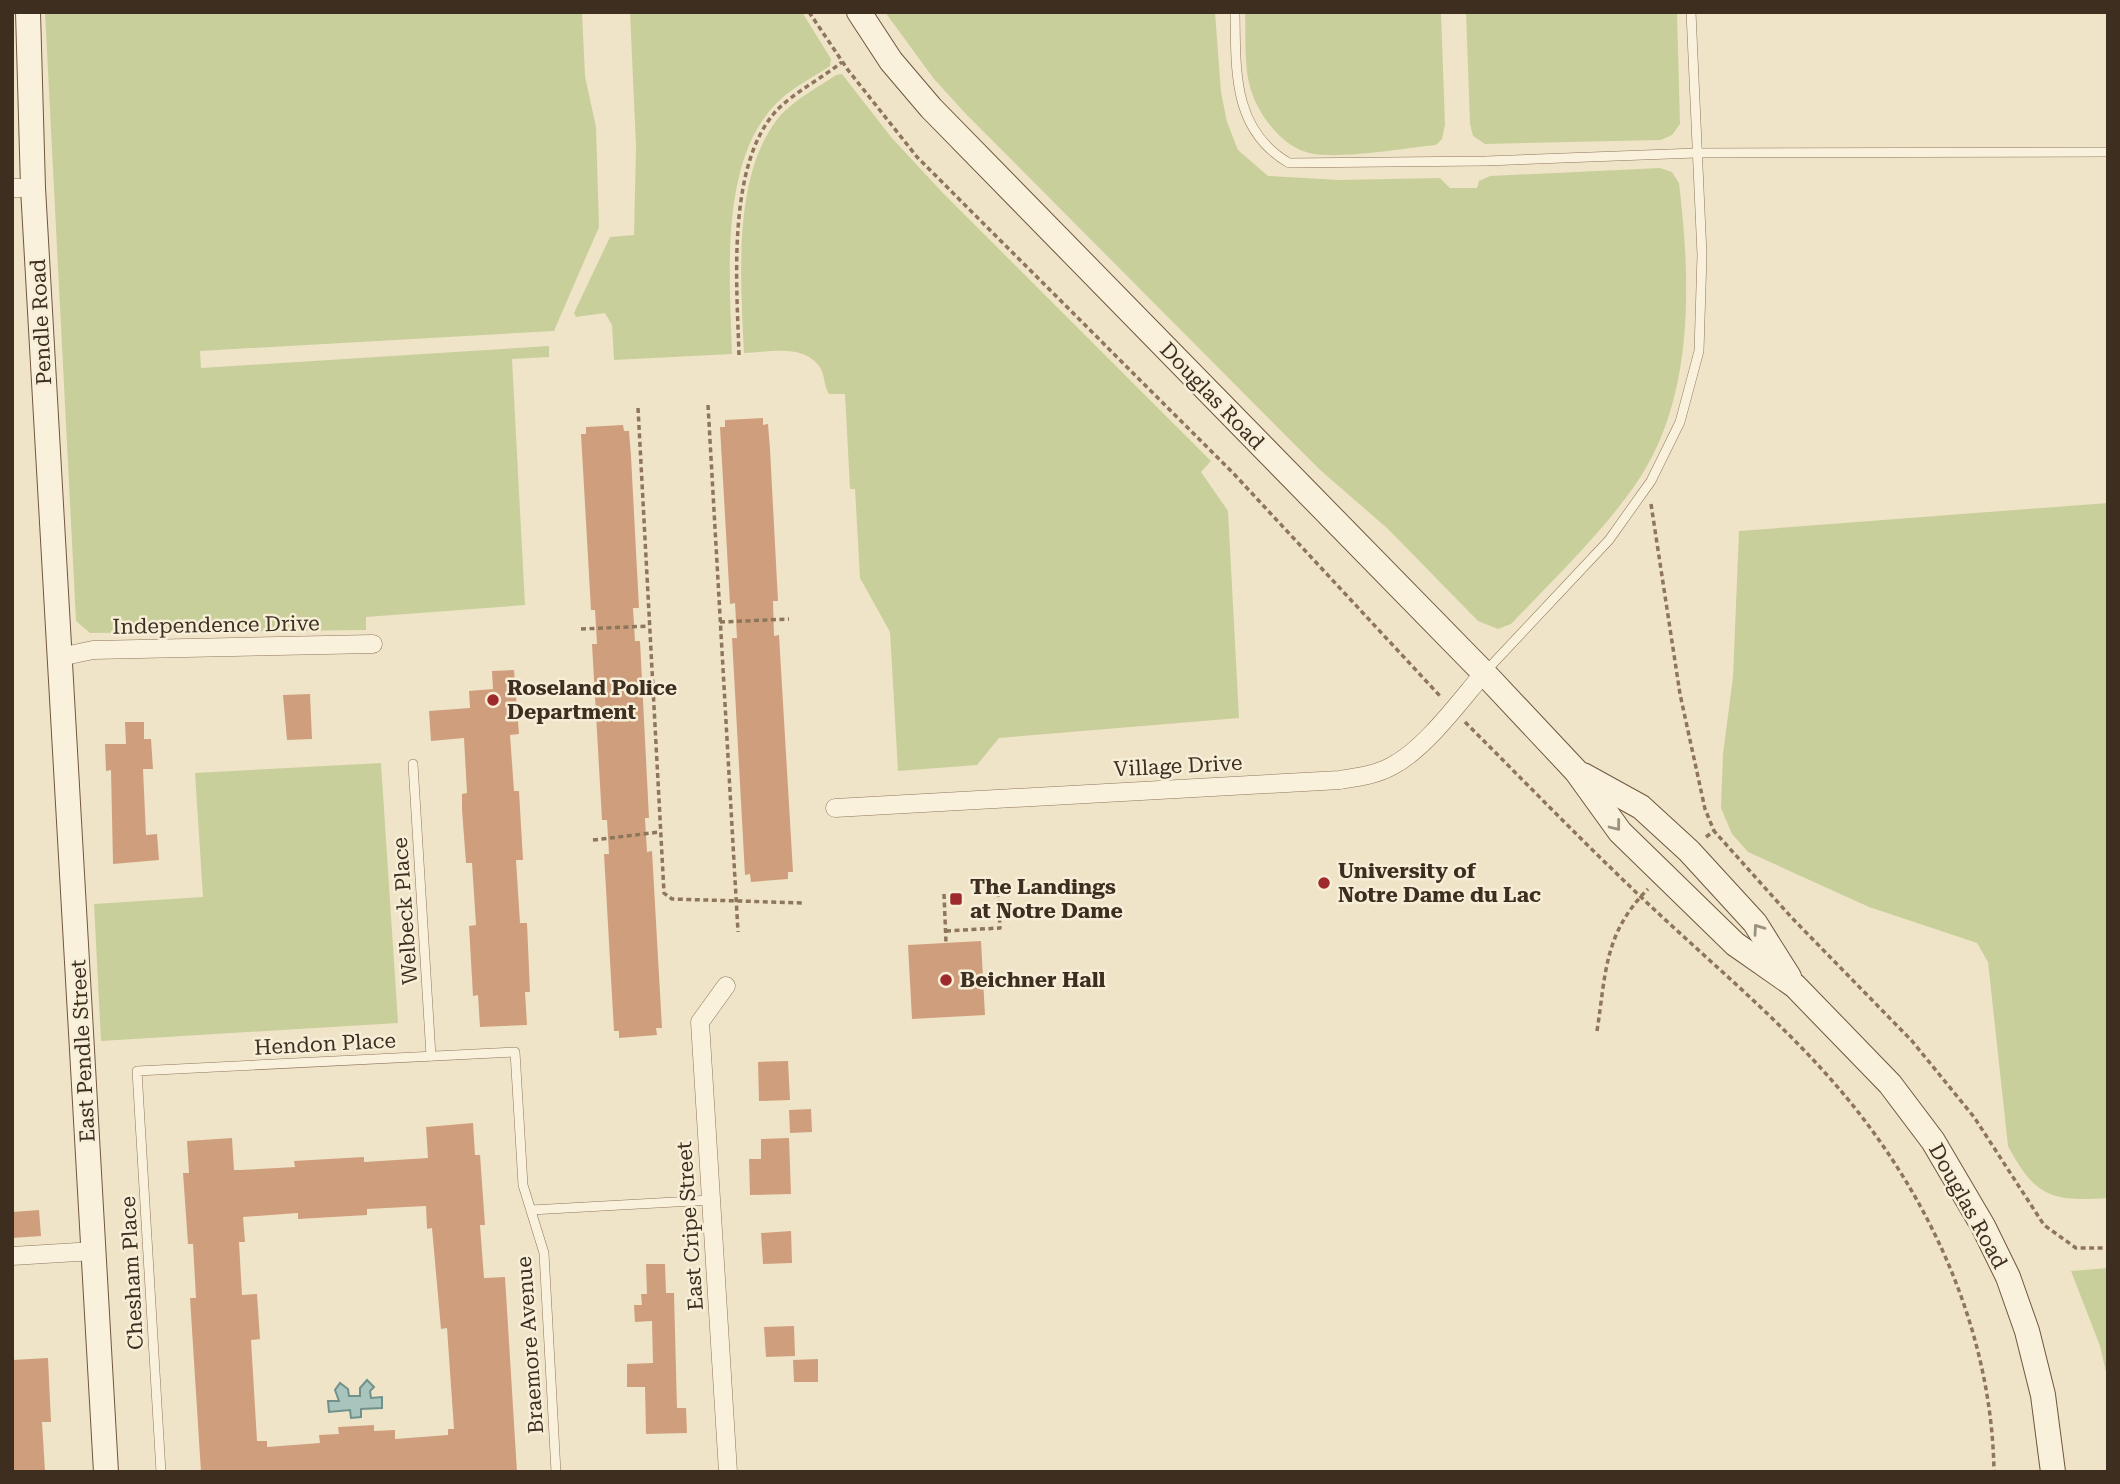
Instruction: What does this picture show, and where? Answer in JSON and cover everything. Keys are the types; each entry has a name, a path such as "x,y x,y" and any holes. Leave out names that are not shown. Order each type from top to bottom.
{"street":[{"name":"Pendle Road","path":"28,12 23,188 59,631"},
{"name":"Douglas Road","path":"859,12 891,61 931,108 1484,673 1576,771 1620,832 1735,944 1795,986 1891,1084 1933,1141 1983,1226 2008,1277 2027,1331 2043,1395 2053,1472"},
{"name":"East Pendle Street","path":"59,631 106,1472"},
{"name":"Independence Drive","path":"60,657 93,650 373,644"},
{"name":"Village Drive","path":"835,808 1340,780 1371,775 1393,766 1410,754 1484,673"},
{"name":"Douglas Road","path":"1576,771 1641,807 1689,851 1755,923 1795,986"},
{"name":"East Cripe Street","path":"726,986 700,1022 728,1472"},
{"path":"12,1256 94,1251"}],"lane":[{"path":"1234,12 1236,71 1241,101 1253,128 1271,152 1289,163 1472,162 1696,153 2108,152"},
{"path":"1484,673 1609,540 1648,486 1680,422 1699,351 1702,255 1691,12"},
{"name":"Welbeck Place","path":"413,764 431,1056"},
{"name":"Hendon Place","path":"137,1071 515,1052"},
{"name":"Braemore Avenue","path":"515,1052 523,1185 544,1253 556,1472"},
{"name":"Chesham Place","path":"137,1071 161,1472"},
{"path":"531,1210 711,1200"}],"path":[{"path":"809,12 842,62 917,157 1234,474 1452,709 1640,897 1770,1017 1863,1117 1930,1224 1967,1312 1989,1389 1993,1419 1994,1472"},
{"path":"739,355 736,238 740,204 749,167 762,133 777,111 842,62"},
{"path":"708,405 738,932"},
{"path":"638,408 664,893 672,899 805,903"},
{"path":"1648,486 1680,695 1705,809 1714,831 1792,918 1912,1041 1973,1117 2044,1225 2077,1248 2108,1248"},
{"path":"720,622 789,619"},
{"path":"581,629 650,625"},
{"path":"1699,844 1714,831"},
{"path":"593,840 627,839 661,832"},
{"path":"946,931 1000,928 998,891"},
{"path":"944,894 946,943"},
{"path":"1597,1031 1613,938 1623,917 1635,903"}],"green space":[{"path":"45,12 582,12 585,76 596,127 599,227 554,331 200,351 201,368 549,346 549,357 512,359 525,605 366,617 366,630 90,633 76,621"},
{"path":"630,12 802,12 831,59 830,66 781,99 761,123 746,152 737,184 732,219 732,354 614,360 612,325 605,313 576,317 574,313 610,237 634,235 636,147"},
{"path":"885,12 1215,12 1221,92 1227,122 1238,150 1268,176 1339,180 1440,178 1450,188 1477,188 1479,181 1490,176 1660,168 1672,172 1679,183 1686,261 1684,341 1668,418 1653,454 1633,488 1590,541 1511,624 1498,629 1478,621 1388,529 1319,469 965,113 934,79"},
{"path":"1245,12 1441,12 1445,125 1442,139 1436,145 1350,155 1318,154 1296,148 1277,133 1256,104 1246,66"},
{"path":"1466,12 1677,12 1680,124 1672,135 1661,140 1485,144 1473,136 1470,124"},
{"path":"842,74 891,137 941,191 1211,461 1201,472 1228,511 1239,718 999,738 977,765 898,771 890,632 860,578 855,489 850,489 845,394 829,394 821,369 806,355 786,351 744,353 742,233 752,172 762,145 782,114 812,90"},
{"path":"2108,503 2108,1198 2073,1199 2047,1193 2037,1186 2027,1176 2008,1146 1988,962 1977,943 1869,907 1748,852 1732,834 1721,808 1723,754 1733,677 1739,531"},
{"path":"381,763 398,1023 101,1041 94,904 203,897 195,773"},
{"path":"2108,1268 2108,1381 2100,1346 2071,1271"}],"water":[{"path":"367,1380 374,1387 370,1391 371,1398 382,1397 382,1408 361,1409 361,1417 351,1418 350,1410 329,1412 328,1401 339,1401 335,1390 340,1383 348,1389 349,1396 360,1396 360,1388"}],"building":[{"path":"763,418 763,425 768,424 770,449 778,601 773,601 774,636 779,635 793,872 788,872 788,879 751,882 750,874 745,875 732,638 737,638 735,603 730,604 720,427 725,427 725,420"},
{"path":"623,425 624,431 629,431 631,456 639,608 633,608 635,641 640,641 649,818 645,818 647,852 652,851 662,1028 656,1028 657,1035 619,1038 619,1031 614,1031 604,854 609,854 607,820 602,820 592,644 597,644 595,610 591,610 581,434 586,434 586,427"},
{"path":"514,670 519,734 510,735 514,791 519,791 523,860 516,860 520,923 527,923 530,992 525,992 527,1025 480,1027 478,995 473,996 469,926 476,925 472,863 466,863 462,810 462,794 467,793 464,738 431,741 429,711 470,708 469,691 493,689 492,671"},
{"path":"310,694 312,739 287,740 283,695"},
{"path":"125,722 144,722 144,739 151,739 153,769 143,769 146,835 157,834 159,860 113,864 111,770 106,771 105,744 126,744"},
{"name":"Beichner Hall","path":"981,941 985,1015 912,1019 908,945"},
{"path":"788,1061 790,1100 759,1101 758,1062"},
{"path":"811,1109 812,1132 790,1133 789,1110"},
{"path":"473,1123 475,1155 480,1155 485,1225 480,1225 484,1278 505,1277 517,1472 201,1472 190,1298 196,1298 193,1244 188,1244 183,1173 189,1173 187,1141 232,1138 234,1170 295,1167 294,1161 364,1157 364,1162 428,1158 426,1127","holes":["426,1206 427,1229 432,1228 441,1329 447,1328 454,1429 448,1429 448,1435 395,1439 395,1430 374,1431 374,1425 338,1427 339,1434 319,1435 320,1443 267,1447 267,1441 257,1441 251,1340 260,1339 257,1294 242,1295 239,1242 245,1242 243,1217 298,1213 298,1219 367,1215 367,1209"]},
{"path":"789,1138 791,1194 750,1195 749,1159 761,1159 761,1139"},
{"path":"39,1210 41,1236 12,1238 12,1212"},
{"path":"791,1231 792,1263 763,1264 761,1233"},
{"path":"646,1264 665,1264 666,1293 674,1293 677,1408 686,1408 687,1433 646,1434 645,1387 627,1387 627,1364 653,1363 652,1321 635,1322 634,1305 642,1305 641,1294 647,1294"},
{"path":"794,1326 795,1356 766,1357 764,1327"},
{"path":"48,1358 51,1422 42,1422 45,1471 12,1472 12,1360"},
{"path":"818,1359 818,1382 794,1382 793,1360"}],"place":[{"name":"Roseland Police Department","path":"493,700"},
{"name":"University of Notre Dame du Lac","path":"1324,883"},
{"name":"The Landings at Notre Dame","path":"956,899"},
{"name":"Beichner Hall","path":"946,980"}]}
